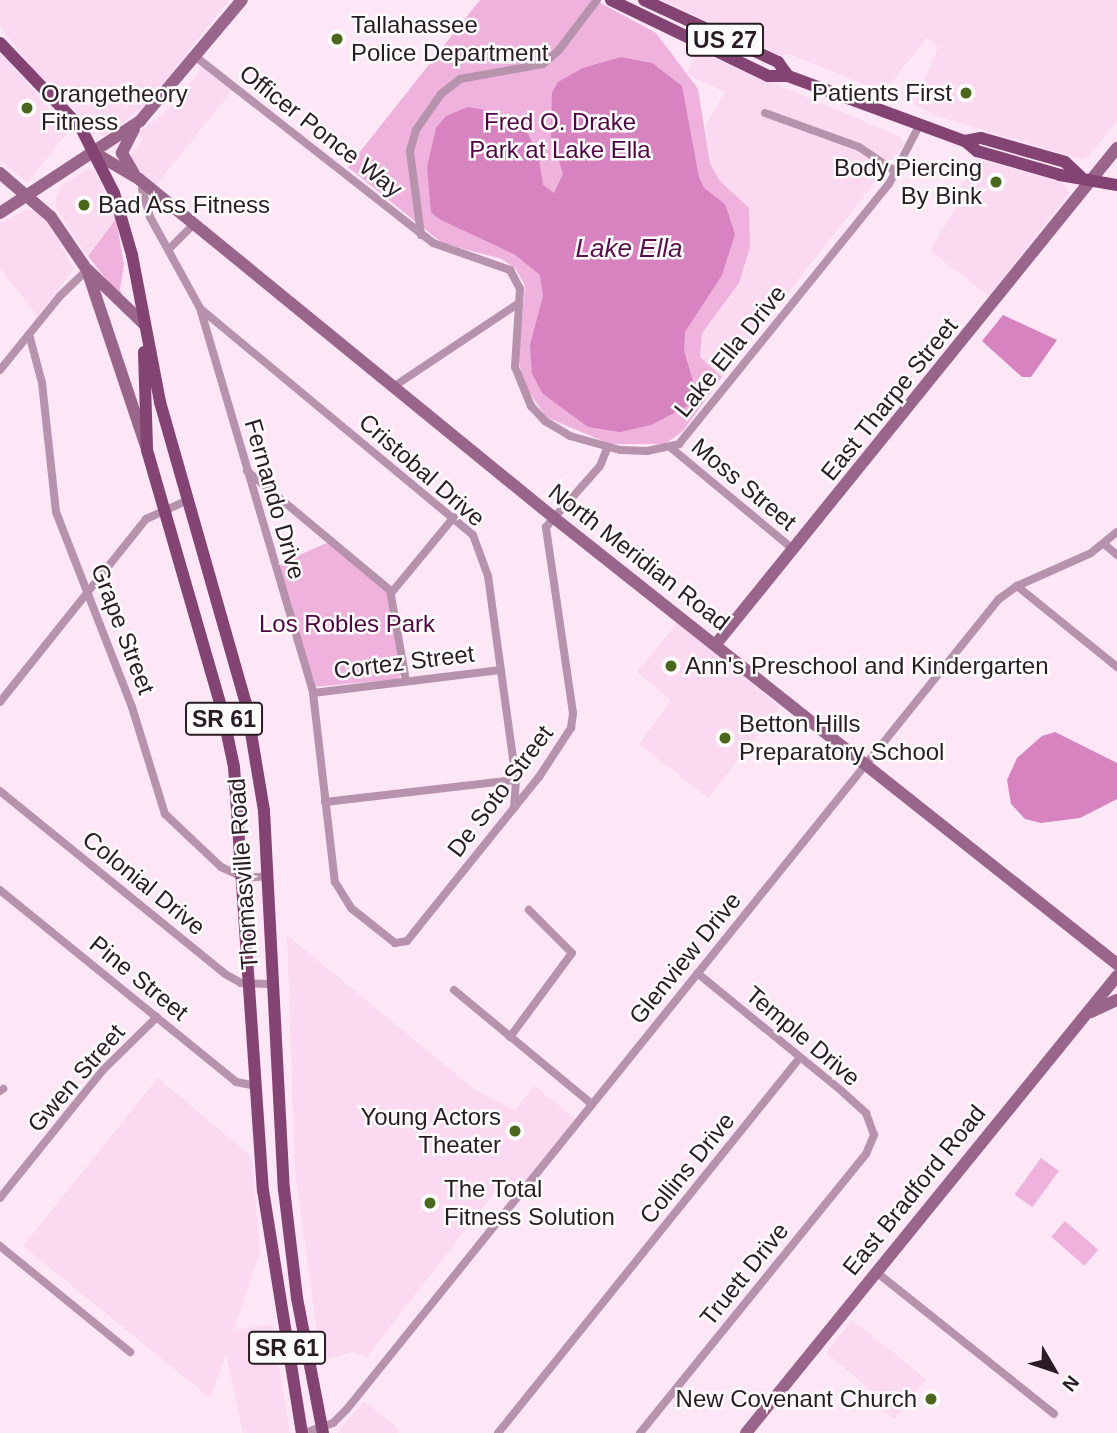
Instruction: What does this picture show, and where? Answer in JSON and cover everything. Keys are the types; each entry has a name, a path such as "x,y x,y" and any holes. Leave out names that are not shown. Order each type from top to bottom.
{"main road":[{"name":"US 27","path":"611,0 768,76 788,76 964,141 981,138 1065,162 1086,177 1117,186"},
{"name":"US 27","path":"644,0 778,62 788,76"},
{"name":"Thomasville Road","path":"0,43 93,152 114,193 132,255 144,324 186,501 223,626 255,755 268,876 277,1101 284,1189 304,1335 323,1431"},
{"name":"Thomasville Road","path":"144,324 147,450 201,635 234,767 245,878 263,1190 303,1433"},
{"path":"201,635 223,626"},
{"path":"258,1105 277,1101"},
{"path":"263,1190 284,1189"},
{"path":"286,1338 304,1335"}],"street":[{"path":"0,213 140,121 197,57 242,0"},
{"path":"421,234 410,151 416,130 441,94 460,79 542,64 559,50 597,0"},
{"name":"Officer Ponce Way","path":"197,57 421,234"},
{"path":"765,113 859,147 896,172"},
{"name":"North Meridian Road","path":"140,121 125,142 122,153 142,182"},
{"name":"Lake Ella Drive","path":"421,234 443,248 503,265 518,283 515,367 531,406 556,429 607,449 647,452 670,447 691,431 896,172 919,126"},
{"name":"East Tharpe Street","path":"716,644 794,550 1086,177 1117,148"},
{"name":"North Meridian Road","path":"93,152 142,182 553,517 1117,964"},
{"path":"0,173 51,217 87,270 144,324"},
{"path":"114,193 124,180 142,182"},
{"name":"Fernando Drive","path":"142,182 150,217 200,308 313,693 331,859 340,892 384,936 401,944"},
{"path":"169,250 193,225"},
{"path":"0,370 87,270"},
{"path":"87,270 147,450"},
{"path":"393,387 519,303"},
{"name":"Cristobal Drive","path":"200,308 473,535 484,558 501,670 516,780 514,808"},
{"name":"Grape Street","path":"29,334 42,383 56,512 152,762 165,814 221,867 245,878"},
{"name":"Moss Street","path":"670,447 794,550"},
{"path":"553,517 600,466 607,449"},
{"path":"247,471 392,592 406,681"},
{"path":"0,702 146,519 163,509 186,501"},
{"path":"392,592 454,517"},
{"name":"De Soto Street","path":"401,944 561,748 572,724 546,527 553,517"},
{"name":"Glenview Drive","path":"303,1433 323,1431 347,1409 980,620 1017,586 1072,564 1104,544 1117,532"},
{"path":"1104,544 1117,555"},
{"path":"1017,586 1117,667"},
{"name":"Cortez Street","path":"313,693 501,670"},
{"path":"325,802 516,780"},
{"name":"Colonial Drive","path":"0,790 225,974 250,984 272,984"},
{"path":"245,878 268,876"},
{"name":"Pine Street","path":"0,890 236,1082 257,1086"},
{"path":"510,1037 572,953 529,910"},
{"name":"Temple Drive","path":"697,974 866,1113 874,1135"},
{"name":"East Bradford Road","path":"746,1433 1117,976"},
{"path":"454,990 592,1104"},
{"path":"1084,1015 1117,999"},
{"name":"Gwen Street","path":"0,1198 102,1071 157,1017"},
{"name":"Collins Drive","path":"498,1433 800,1058"},
{"name":"Truett Drive","path":"640,1433 866,1154 874,1135"},
{"path":"0,1246 130,1352"},
{"path":"875,1271 1054,1413"}],"shaded area":[{"path":"0,0 229,0 146,105 103,137 37,74 0,27"},
{"path":"662,0 1117,0 1117,122 1088,157 1080,159 934,115 914,104 938,47 927,38 883,92 789,54 781,56"},
{"path":"697,51 901,137 904,145 722,377 700,357 702,332 739,283 750,247 749,208 719,180 710,163 706,125 725,92 687,74"},
{"path":"0,52 68,131 28,183 0,160"},
{"path":"202,67 232,90 156,185 130,164 128,158 143,140 138,134 173,105"},
{"path":"977,159 1063,183 1069,193 989,296 930,251 959,202 954,200"},
{"path":"86,169 95,171 116,219 87,256 56,208 55,200 62,185"},
{"path":"26,210 37,210 45,218 74,269 37,316 0,268 0,223"},
{"path":"678,622 780,707 708,798 639,744 671,700 637,672"},
{"path":"287,935 476,1091 515,1110 534,1086 575,1119 520,1188 506,1177 367,1357 352,1352 322,1360 295,1170"},
{"path":"158,1078 252,1157 260,1252 234,1330 272,1324 290,1433 243,1433 226,1354 210,1398 23,1246"},
{"path":"852,1320 926,1379 894,1419 867,1397 872,1391 826,1353"},
{"path":"364,1401 400,1430 397,1433 337,1433"}],"green space":[{"name":"Lake Ella","path":"480,0 595,0 656,33 698,89 710,163 719,180 749,208 750,247 739,283 702,333 700,357 722,377 683,431 665,444 610,444 546,417 524,384 518,358 525,286 516,269 502,259 442,243 348,167"},
{"path":"116,219 124,264 120,289 124,302 88,256"},
{"name":"Los Robles Park","path":"329,542 387,591 402,673 398,679 313,687 279,564"},
{"path":"1041,1158 1059,1171 1032,1207 1015,1194"},
{"path":"1065,1221 1098,1250 1084,1266 1051,1237"}],"water":[{"name":"Lake Ella","path":"621,57 652,63 682,86 699,177 704,188 725,204 735,234 722,275 685,332 684,351 695,388 691,404 651,425 620,432 588,427 543,394 532,374 530,345 543,296 540,275 514,254 439,219 431,212 427,167 436,128 446,116 468,107 486,110 504,115 527,132 538,153 543,185 554,193 563,174 551,136 552,93 558,82 583,68"},
{"path":"1003,315 1057,340 1031,377 1022,377 982,341"},
{"path":"1055,732 1117,763 1117,799 1080,818 1041,823 1025,819 1011,804 1007,780 1017,758 1042,736"}],"place":[{"name":"Tallahassee Police Department","path":"337,39"},
{"name":"Patients First","path":"966,93"},
{"name":"Orangetheory Fitness","path":"27,108"},
{"name":"Body Piercing By Bink","path":"996,182"},
{"name":"Bad Ass Fitness","path":"84,205"},
{"name":"Ann's Preschool and Kindergarten","path":"671,666"},
{"name":"Betton Hills Preparatory School","path":"725,738"},
{"name":"Young Actors Theater","path":"515,1131"},
{"name":"The Total Fitness Solution","path":"430,1203"},
{"name":"New Covenant Church","path":"931,1399"}],"park label":[{"name":"Fred O. Drake Park at Lake Ella","path":"560,136"}]}
